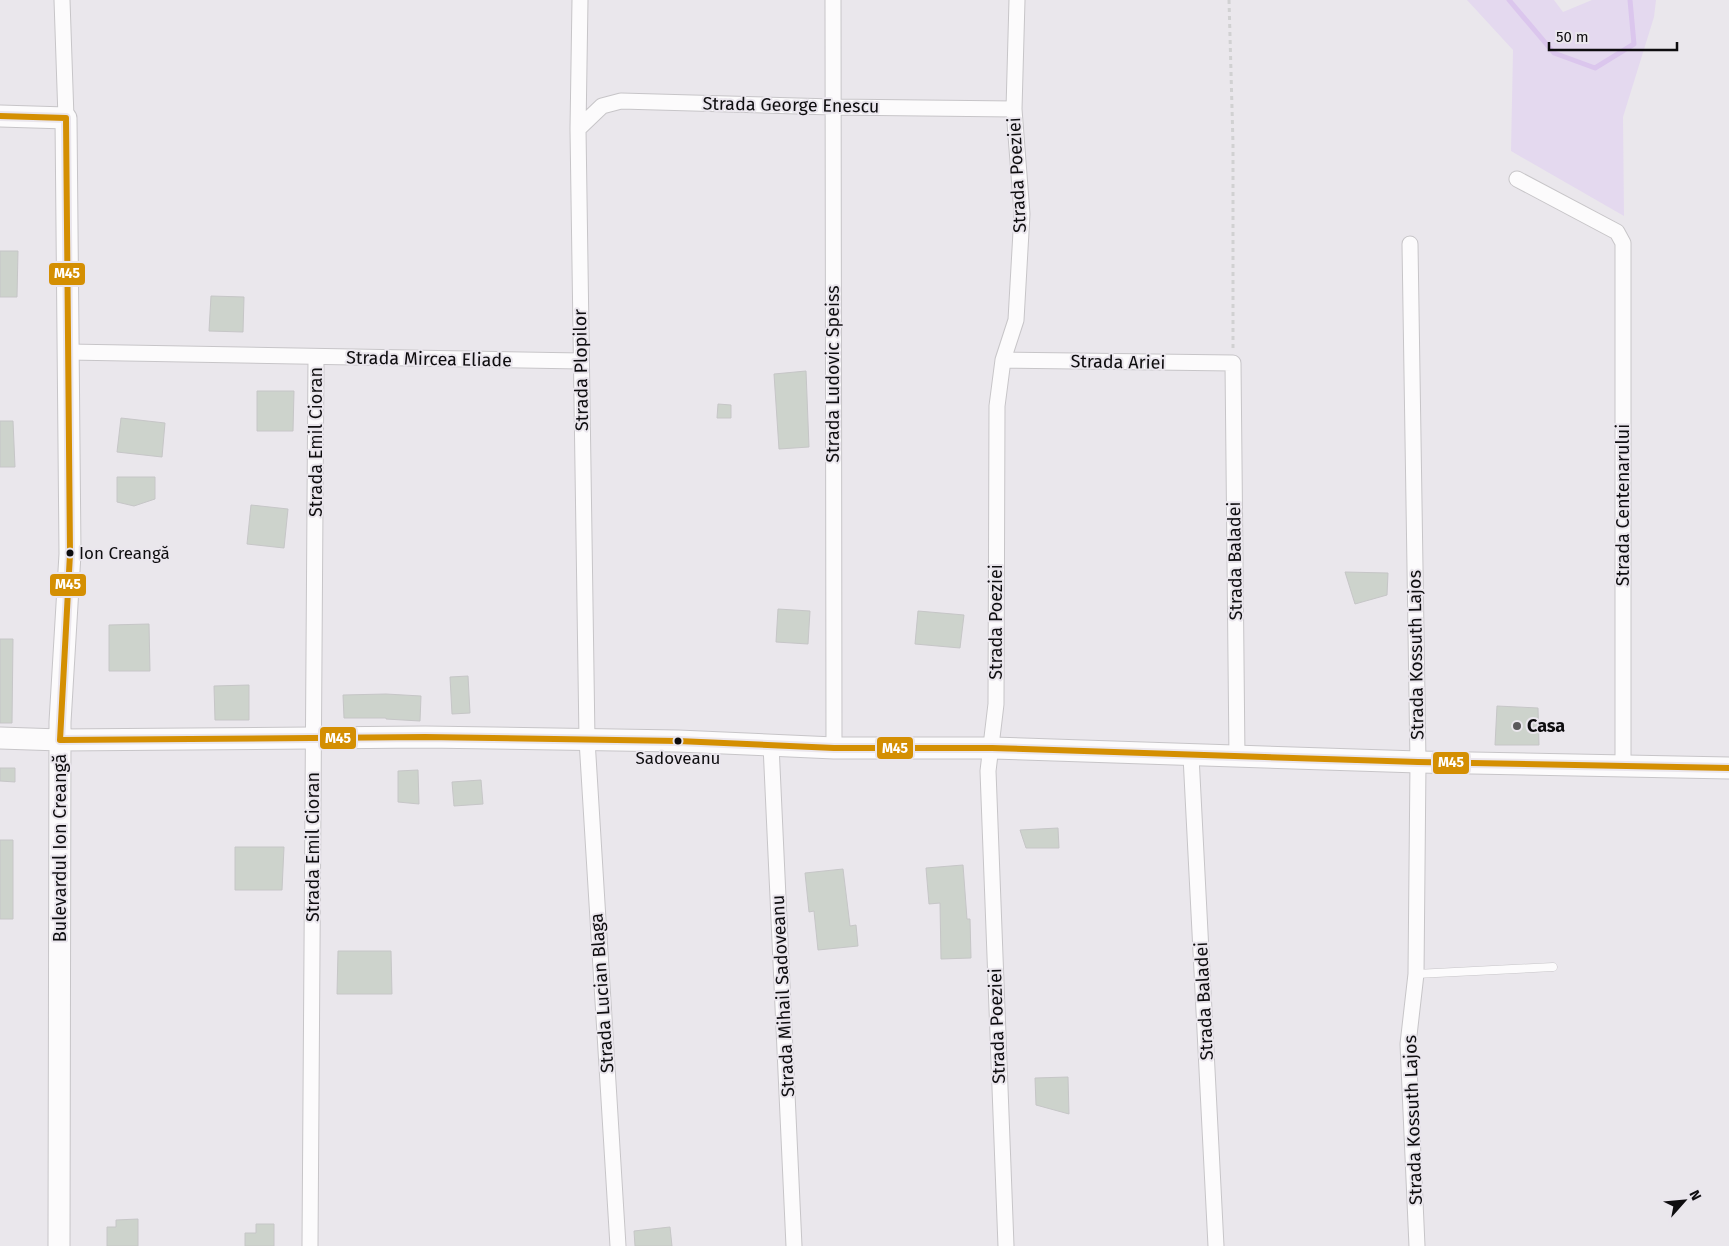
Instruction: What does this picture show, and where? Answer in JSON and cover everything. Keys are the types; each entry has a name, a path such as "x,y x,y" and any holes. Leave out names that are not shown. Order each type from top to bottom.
{"street":[{"name":"Bulevardul Ion Creangă","path":"59,1246 60,740 70,554 66,118 62,0"},
{"name":"Strada Plopilor","path":"580,0 578,129 587,740"},
{"name":"Strada Ludovic Speiss","path":"833,0 834,748"},
{"name":"Strada Poeziei","path":"1006,1246 988,771 996,704 997,406 1003,360 1016,320 1022,214 1014,109 1017,0"},
{"name":"Strada George Enescu","path":"578,129 602,106 621,101 833,107 1014,109"},
{"path":"0,116 66,118"},
{"name":"Strada Centenarului","path":"1517,179 1617,232 1624,243 1623,767"},
{"name":"Strada Kossuth Lajos","path":"1410,244 1418,762 1416,974 1408,1044 1417,1246"},
{"name":"Strada Mircea Eliade","path":"68,352 316,358 581,361"},
{"name":"Strada Emil Cioran","path":"310,1246 316,358"},
{"name":"Strada Ariei","path":"1003,360 1233,364"},
{"name":"Strada Baladei","path":"1233,364 1237,758"},
{"path":"0,738 60,740 314,738 587,740 834,748 992,748 1237,758 1729,768"},
{"name":"Strada Lucian Blaga","path":"587,740 618,1246"},
{"name":"Strada Mihail Sadoveanu","path":"772,745 794,1246"},
{"name":"Strada Baladei","path":"1191,756 1216,1246"}],"lane":[{"path":"1416,974 1553,967"}],"path":[{"path":"1230,0 1233,144 1233,364"}],"shaded area":[{"path":"1467,0 1554,0 1563,12 1592,0 1656,0 1654,17 1623,117 1624,216 1511,151 1513,50"}],"building":[{"path":"0,251 18,251 17,297 0,297"},
{"path":"211,296 244,297 243,332 209,331"},
{"path":"806,371 809,447 779,449 774,374"},
{"path":"257,391 294,391 293,431 257,431"},
{"path":"718,404 731,405 731,418 717,418"},
{"path":"121,418 165,423 162,457 117,452"},
{"path":"0,421 13,421 15,467 0,467"},
{"path":"117,477 155,477 155,499 134,506 117,502"},
{"path":"251,505 288,509 284,548 247,544"},
{"path":"1345,572 1388,573 1387,595 1355,604"},
{"path":"778,609 810,611 808,644 776,642"},
{"path":"918,611 964,615 960,648 915,644"},
{"path":"149,624 150,671 109,671 109,625"},
{"path":"0,639 13,639 12,723 0,723"},
{"path":"468,676 470,713 452,714 450,677"},
{"path":"249,685 249,720 215,720 214,686"},
{"path":"386,694 421,696 420,721 386,718 344,718 343,695"},
{"name":"Casa","path":"1497,706 1538,708 1539,745 1495,745"},
{"path":"0,768 15,768 15,782 0,781"},
{"path":"418,770 419,804 398,802 398,771"},
{"path":"481,780 483,804 454,806 452,782"},
{"path":"1058,828 1059,848 1026,848 1020,830"},
{"path":"0,840 13,840 13,919 0,919"},
{"path":"235,847 284,847 282,890 235,890"},
{"path":"963,865 967,919 970,919 971,958 941,959 940,903 929,904 926,868"},
{"path":"843,869 850,926 856,925 858,946 818,950 814,911 809,912 805,873"},
{"path":"338,951 391,951 392,994 337,994"},
{"path":"1068,1077 1069,1114 1036,1105 1035,1078"},
{"path":"138,1219 138,1246 107,1246 107,1227 116,1227 116,1220"},
{"path":"256,1224 274,1224 274,1246 245,1246 245,1233 256,1233"},
{"path":"670,1227 672,1246 635,1246 634,1231"}],"waterway":[{"path":"1509,0 1554,53 1595,68 1634,44 1630,0"}],"transit line":[{"name":"M45","path":"0,116 66,118"},
{"name":"M45","path":"60,740 70,554 66,118"},
{"name":"M45","path":"60,740 425,737 678,741 834,748 992,748 1418,762 1729,768"}],"place":[{"name":"Ion Creangă","path":"70,553"},
{"name":"Casa","path":"1517,726"},
{"name":"Sadoveanu","path":"678,741"}]}
